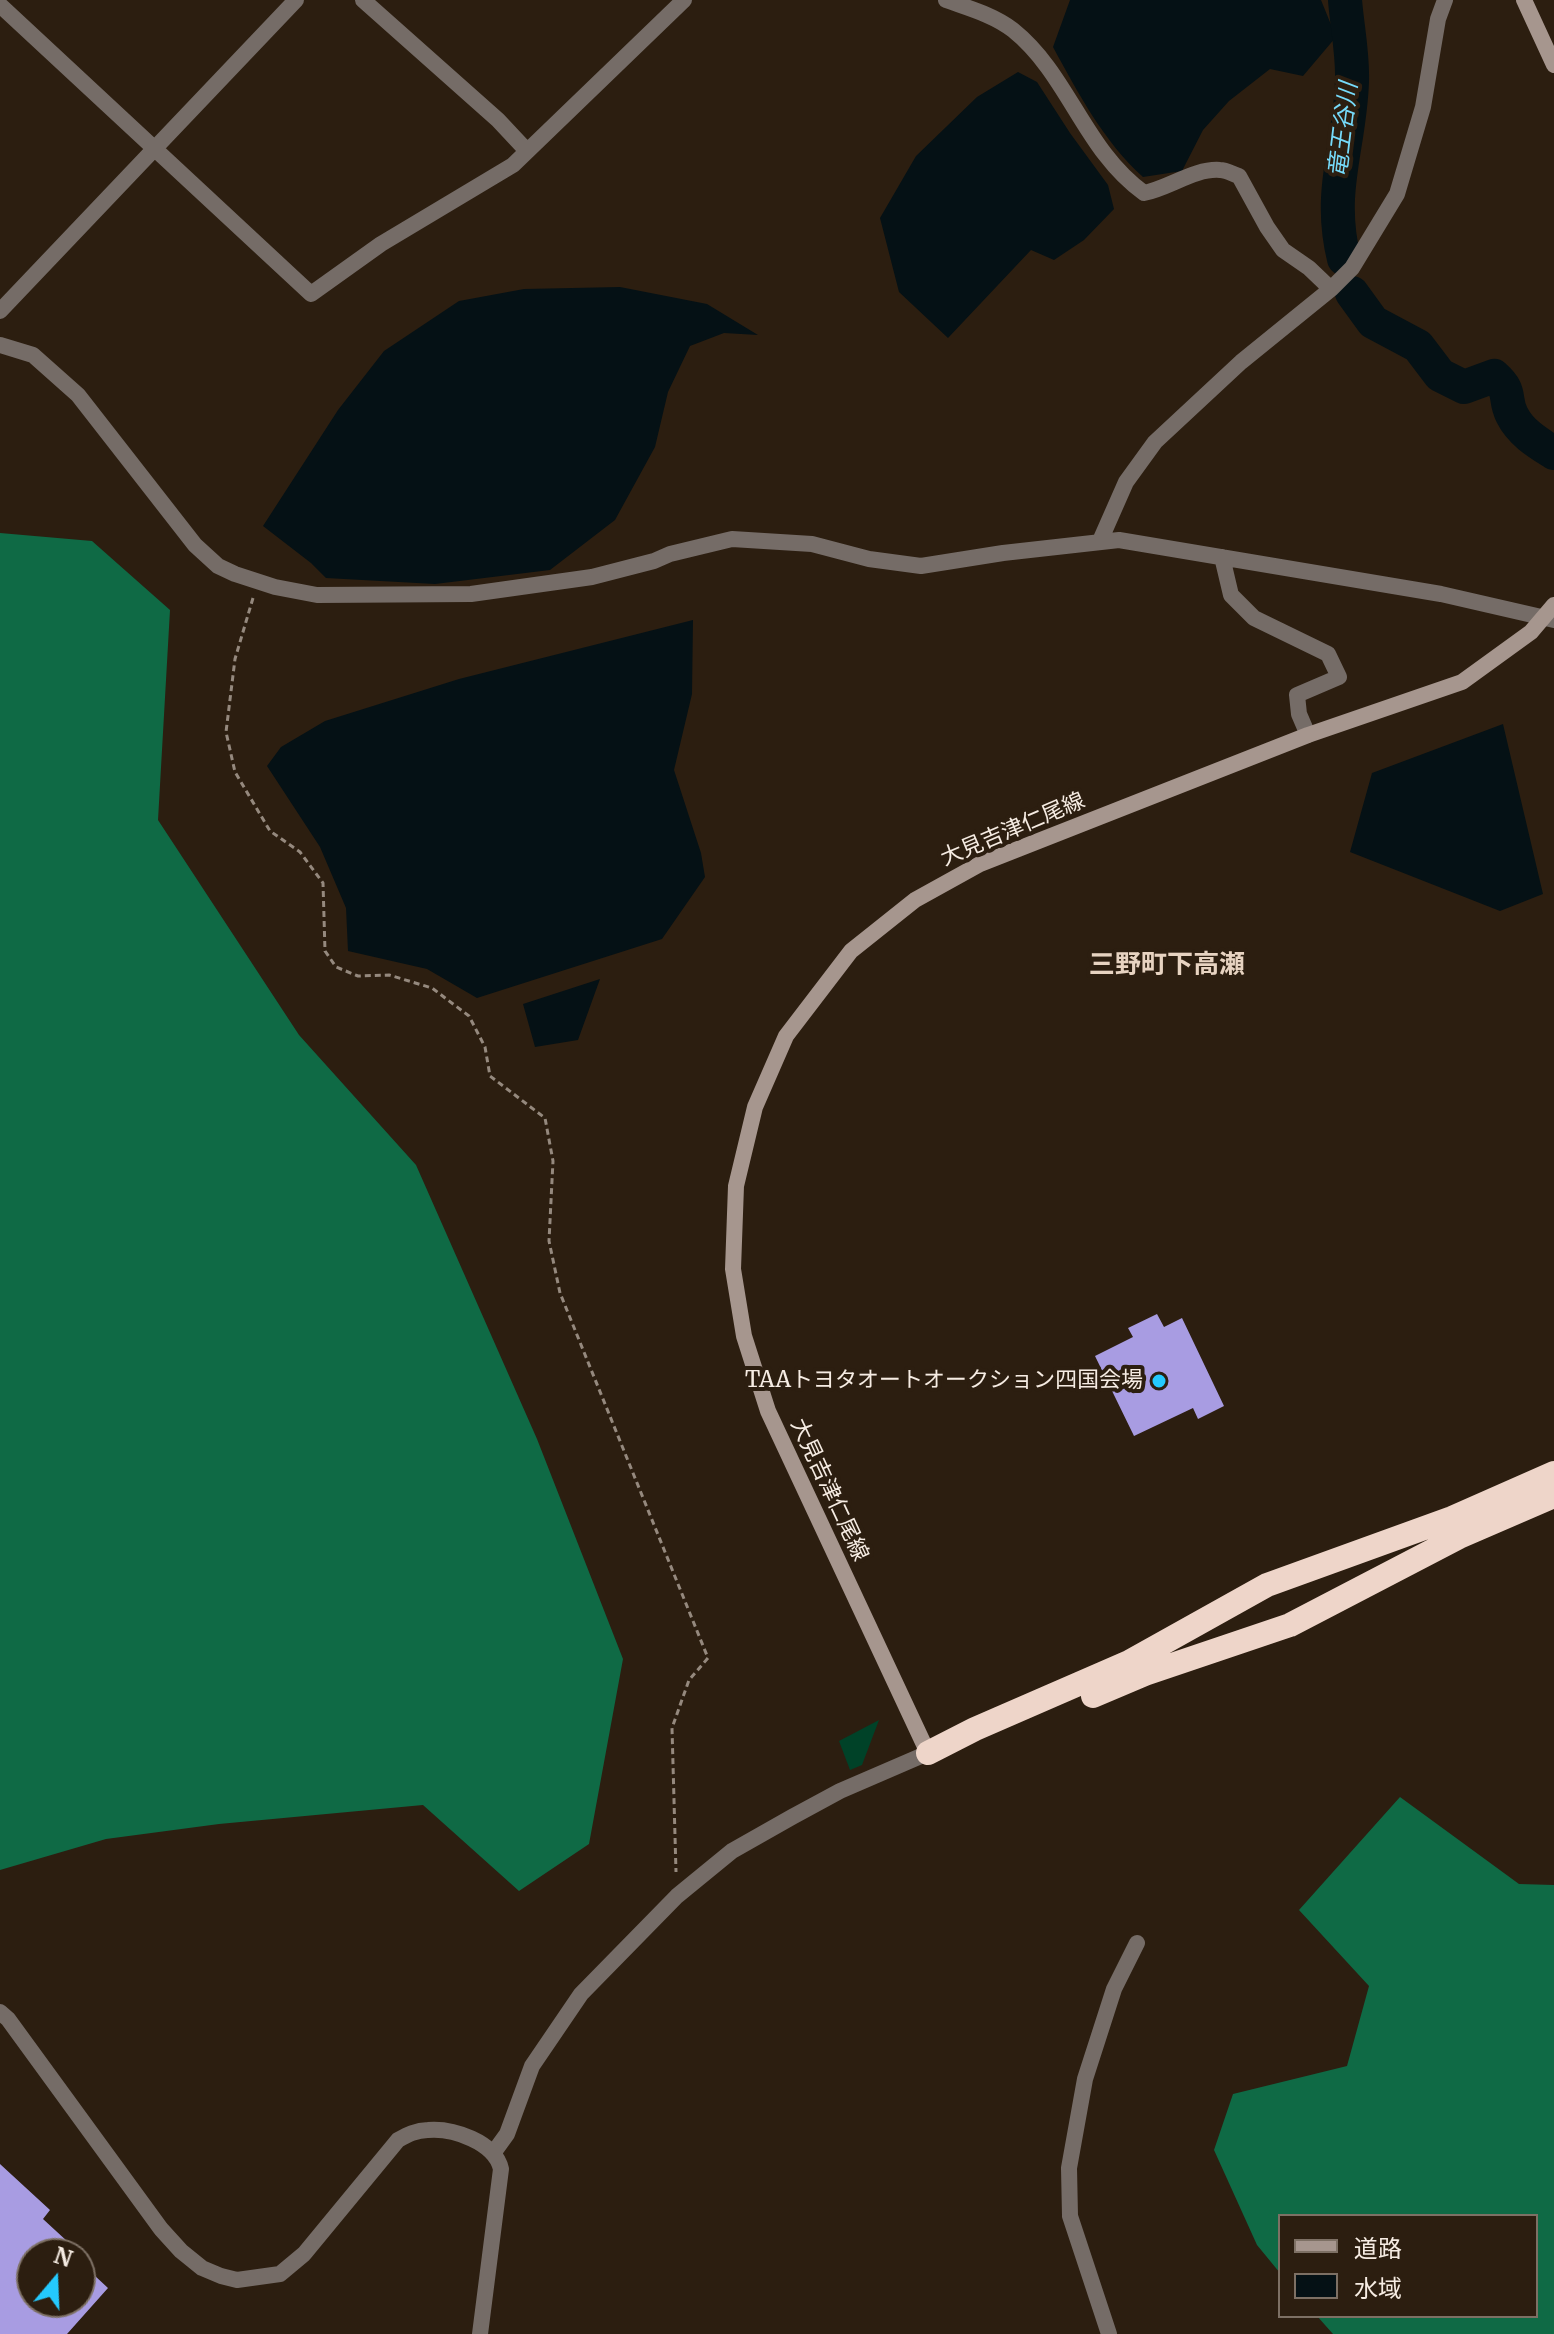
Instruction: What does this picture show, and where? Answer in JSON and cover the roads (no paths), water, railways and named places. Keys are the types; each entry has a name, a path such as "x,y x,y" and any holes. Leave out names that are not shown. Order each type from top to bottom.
{"highway":[{"path":"928,1753 1129,1662 1267,1585 1452,1518 1554,1473"},
{"path":"928,1753 985,1740 1145,1674 1290,1625 1459,1537 1554,1496"}],"main road":[{"path":"1524,0 1554,65"},
{"name":"大見吉津仁尾線","path":"928,1753 768,1411 744,1336 733,1269 736,1186 755,1107 786,1036 851,951 915,900 980,864 1308,735 1462,682 1551,614"}],"street":[{"path":"0,311 296,0"},
{"path":"363,0 498,120 527,151"},
{"path":"0,5 311,294 381,244 513,165 684,0"},
{"path":"946,0 1013,30 1048,67 1095,144 1123,178 1144,193 1220,170 1239,176 1283,250 1309,268 1331,289"},
{"path":"1100,541 1126,482 1155,442 1241,362 1331,289 1352,268 1397,194 1423,107 1438,19 1445,0"},
{"path":"0,345 33,355 78,395 195,545 218,566 257,582 317,595 471,594 592,577 732,539 812,544 869,559 921,566 1119,540 1551,614"},
{"path":"1222,557 1231,595 1254,618 1328,654 1339,677 1297,695 1299,714 1308,735"},
{"path":"494,2152 507,2134 532,2066 581,1994 677,1896 732,1851 840,1791 928,1753"},
{"path":"1109,2334 1070,2216 1069,2168 1085,2079 1114,1989 1137,1943"},
{"path":"0,2012 161,2229 202,2268 221,2276 237,2280 280,2274 304,2254 398,2140 409,2133 428,2130 451,2132 479,2142 494,2152 501,2169 480,2334"}],"water":[{"path":"1070,0 1321,0 1336,37 1303,76 1270,69 1229,101 1203,130 1182,171 1143,177 1104,133 1053,47"},
{"path":"1018,72 1037,82 1108,185 1114,209 1084,240 1054,260 1031,250 948,338 899,292 880,218 916,156 977,97"},
{"path":"620,287 707,304 758,335 724,333 690,346 668,392 655,447 615,520 550,570 435,584 326,578 263,526 338,410 384,351 459,301 524,289"},
{"path":"693,620 692,694 674,770 701,853 705,877 662,939 477,998 427,969 348,951 346,908 320,847 267,766 281,747 325,721 459,679"},
{"path":"1503,724 1543,894 1500,911 1350,852 1372,773"},
{"path":"600,979 578,1040 535,1047 523,1004"}],"waterway":[{"name":"竜王谷川","path":"1344,259 1338,211 1352,71 1345,0"},
{"name":"竜王谷川","path":"1352,293 1373,322 1418,346 1440,375 1464,387 1494,376 1504,387 1509,409 1520,427 1554,453"}],"place":[{"name":"TAAトヨタオートオークション四国会場","path":"1159,1381"}],"district":[{"name":"三野町下高瀬","path":"1167,966"}]}
